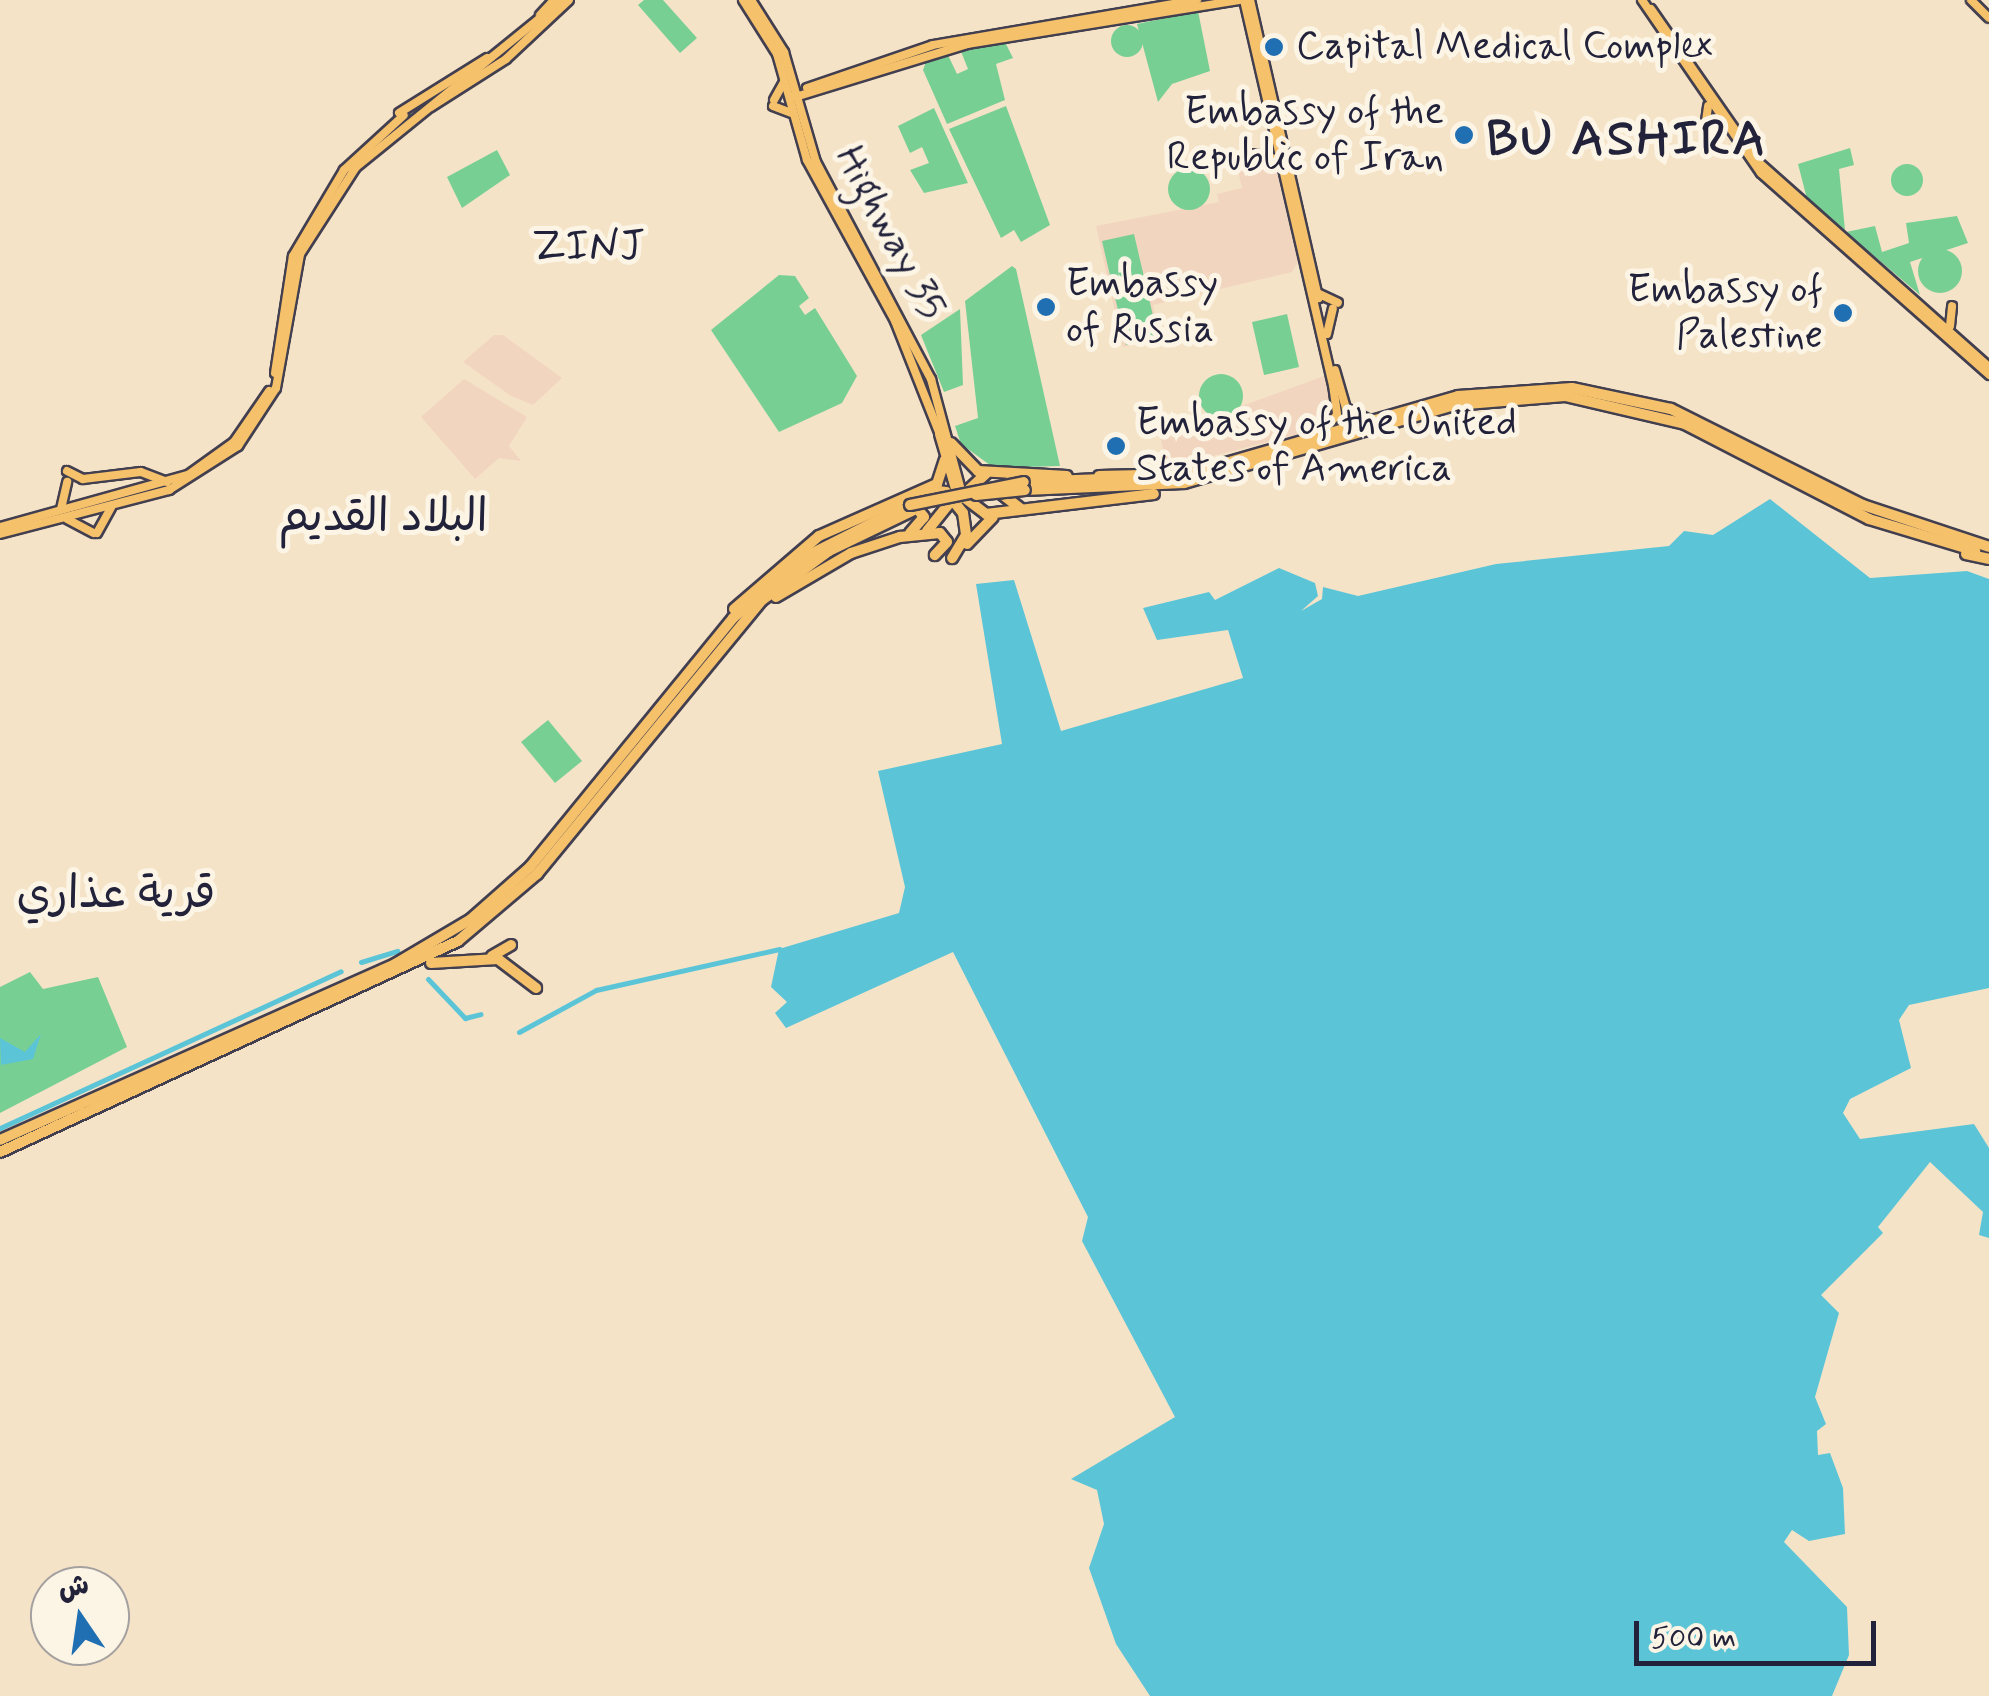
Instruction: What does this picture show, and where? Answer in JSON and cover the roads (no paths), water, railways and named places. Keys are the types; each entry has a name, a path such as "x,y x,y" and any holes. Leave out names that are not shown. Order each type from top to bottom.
{"highway":[{"path":"885,505 1024,486 1136,482 1213,468 1383,418 1513,388 1628,396 1938,538"},
{"path":"967,544 980,523 1003,514 1166,492 1454,405 1581,398 1700,430 1938,538 1989,550"},
{"path":"940,434 966,531 952,558"},
{"path":"952,443 972,468 1038,474"},
{"path":"911,504 942,480 945,454"},
{"path":"1033,508 1008,506 998,491 1010,477 1038,474 1213,468"},
{"path":"1024,486 1149,488 1236,471"},
{"path":"917,534 938,524 959,496 996,472"},
{"path":"374,986 458,941 537,874 709,650 805,557 939,489 1003,514"},
{"path":"0,1140 396,964 471,918 530,867 709,650 796,551 885,505 912,502 922,512 922,526 801,580 709,650"},
{"path":"900,537 944,535 935,555"},
{"path":"0,1152 374,986 449,958 481,956 510,945"},
{"path":"481,956 524,970 536,988"}],"main road":[{"path":"54,516 116,504 198,476 260,420 280,372 300,254 356,162 394,119 488,58 554,0"},
{"path":"504,56 562,0"},
{"path":"0,530 178,480 234,442 264,402 287,273 328,188 389,134 504,56 569,0"},
{"name":"Highway 35","path":"743,0 787,72"},
{"name":"Highway 35","path":"751,0 787,72 812,171 909,350 959,496"},
{"path":"792,96 933,45 1197,0"},
{"path":"815,88 787,72 773,103 798,118 815,88 968,44 1248,0 1282,173 1337,412 1304,441"},
{"path":"1644,0 1726,131 1989,375"},
{"path":"1644,0 1756,160 1921,300 1989,367"},
{"path":"1974,0 1989,15"},
{"path":"1229,2 1250,18"},
{"path":"1706,102 1706,123 1726,131"},
{"name":"Highway 35","path":"798,118 912,336 952,443 959,496"},
{"path":"1264,148 1274,129"},
{"path":"1274,129 1346,408 1383,418"},
{"path":"1254,154 1272,154 1282,173"},
{"path":"356,162 370,165"},
{"path":"1838,239 1845,256 1864,260"},
{"path":"1316,292 1336,306 1327,334"},
{"path":"1921,300 1951,305 1946,318 1955,334"},
{"path":"54,516 67,502 67,476 178,480"},
{"path":"54,516 95,533 116,504"}],"water":[{"path":"1770,499 1870,578 1967,571 1989,579 1989,988 1909,1005 1899,1020 1911,1068 1850,1099 1843,1113 1860,1139 1974,1124 1989,1148 1989,1238 1979,1235 1983,1212 1930,1162 1878,1227 1883,1233 1821,1295 1839,1313 1815,1397 1826,1424 1817,1431 1818,1455 1830,1453 1843,1488 1845,1534 1809,1541 1792,1530 1784,1542 1847,1607 1849,1655 1832,1696 1150,1696 1116,1644 1089,1568 1104,1524 1097,1490 1071,1479 1175,1417 1082,1241 1088,1217 953,952 786,1028 775,1013 787,1002 771,987 779,949 899,913 905,887 878,771 1002,744 976,584 1014,580 1061,731 1243,678 1228,630 1157,640 1143,608 1209,592 1215,600 1279,568 1315,583 1318,596 1301,611 1322,599 1323,587 1358,596 1496,564 1669,546 1684,531 1713,535"},
{"path":"41,1034 33,1059 1,1065 0,1038 25,1052"}],"waterway":[{"path":"519,1032 596,990 779,949"},
{"path":"361,962 397,951"},
{"path":"0,1128 341,971"},
{"path":"428,979 465,1018 481,1014"}],"place":[{"name":"Capital Medical Complex","path":"1274,47"},
{"name":"Embassy of the Republic of Iran","path":"1464,135"},
{"name":"Embassy of Russia","path":"1046,307"},
{"name":"Embassy of Palestine","path":"1843,313"},
{"name":"Embassy of the United States of America","path":"1116,446"}],"district":[{"name":"BU ASHIRA","path":"1627,141"},
{"name":"ZINJ","path":"588,247"},
{"name":"البلاد القديم","path":"383,518"},
{"name":"قرية عذاري","path":"116,895"}]}
